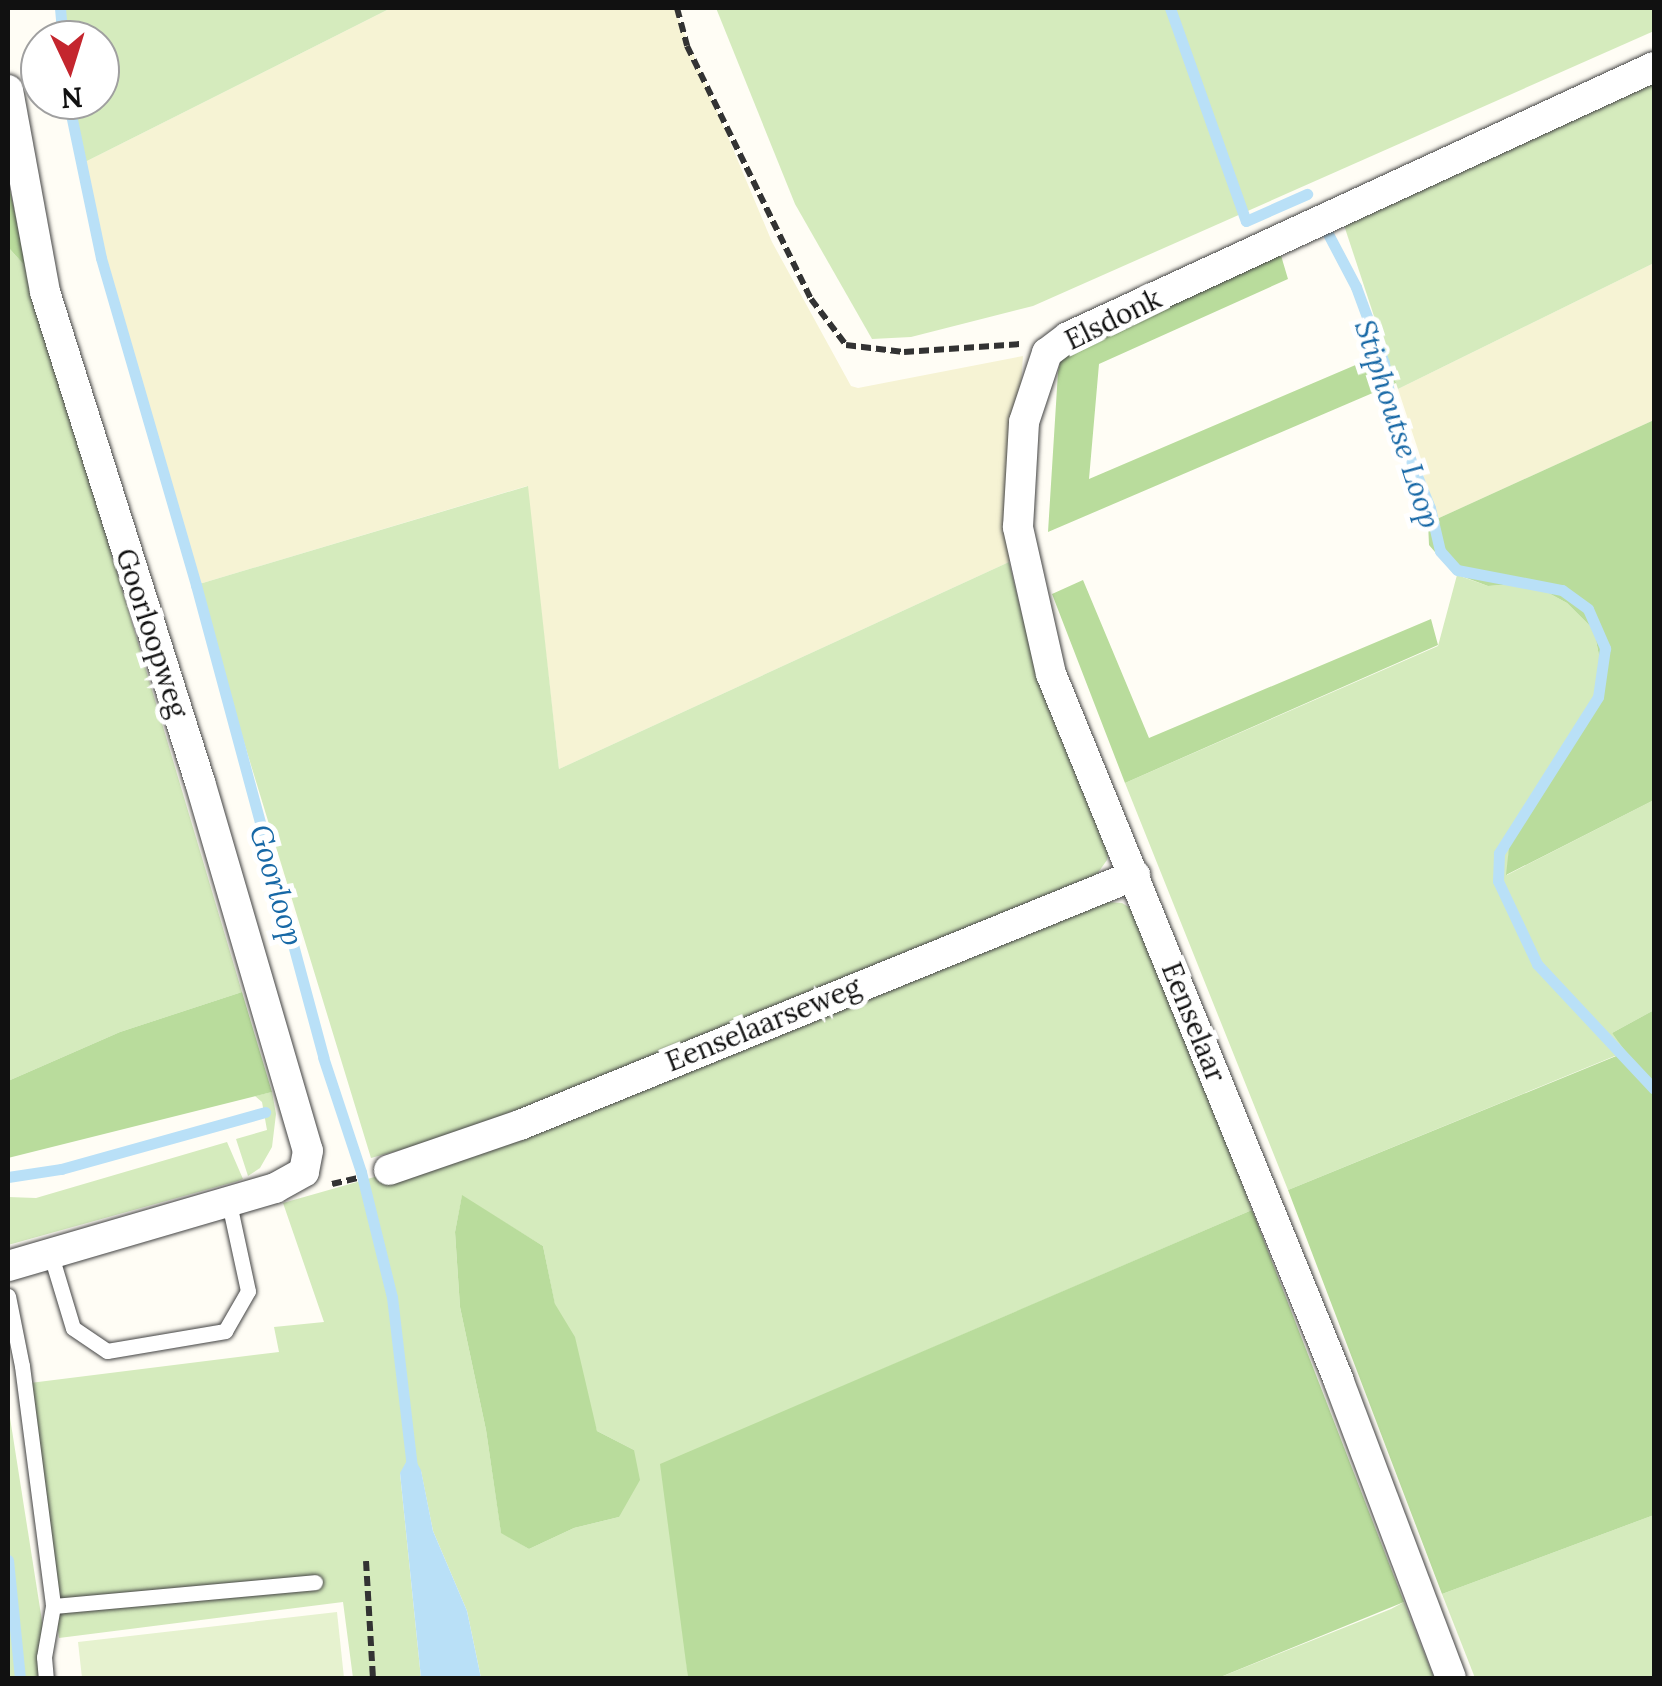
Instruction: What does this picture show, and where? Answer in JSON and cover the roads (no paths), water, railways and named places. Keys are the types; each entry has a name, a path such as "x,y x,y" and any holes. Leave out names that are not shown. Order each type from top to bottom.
{"street":[{"name":"Elsdonk","path":"1048,353 1068,337 1654,68"},
{"name":"Goorloopweg","path":"8,90 45,292 206,800 308,1151 304,1172 275,1188 228,1203"},
{"name":"Eenselaar","path":"1048,353 1024,422 1018,527 1050,674 1340,1381 1451,1678"},
{"name":"Eenselaarseweg","path":"389,1170 520,1125 1135,875"},
{"path":"8,1266 228,1203"}],"lane":[{"path":"50,1252 74,1328 106,1351 224,1330 248,1292 228,1203"},
{"path":"8,1296 22,1366 53,1606 44,1657 46,1678"},
{"path":"53,1606 314,1582"}],"water":[{"path":"411,1453 421,1470 433,1531 467,1611 481,1678 421,1678 400,1473"}],"waterway":[{"name":"Goorloop","path":"60,8 61,20"},
{"path":"1170,8 1246,221 1307,194"},
{"name":"Goorloop","path":"72,120 101,258 196,585 323,1057 361,1172 392,1297 412,1466"},
{"name":"Stiphoutse Loop","path":"1326,230 1356,287 1384,363 1393,416 1430,508 1440,551 1457,570 1562,590 1588,609 1605,648 1598,697 1499,853 1498,881 1537,964 1654,1089"},
{"path":"8,1177 61,1169 265,1112"},
{"path":"8,1560 20,1678"}]}
